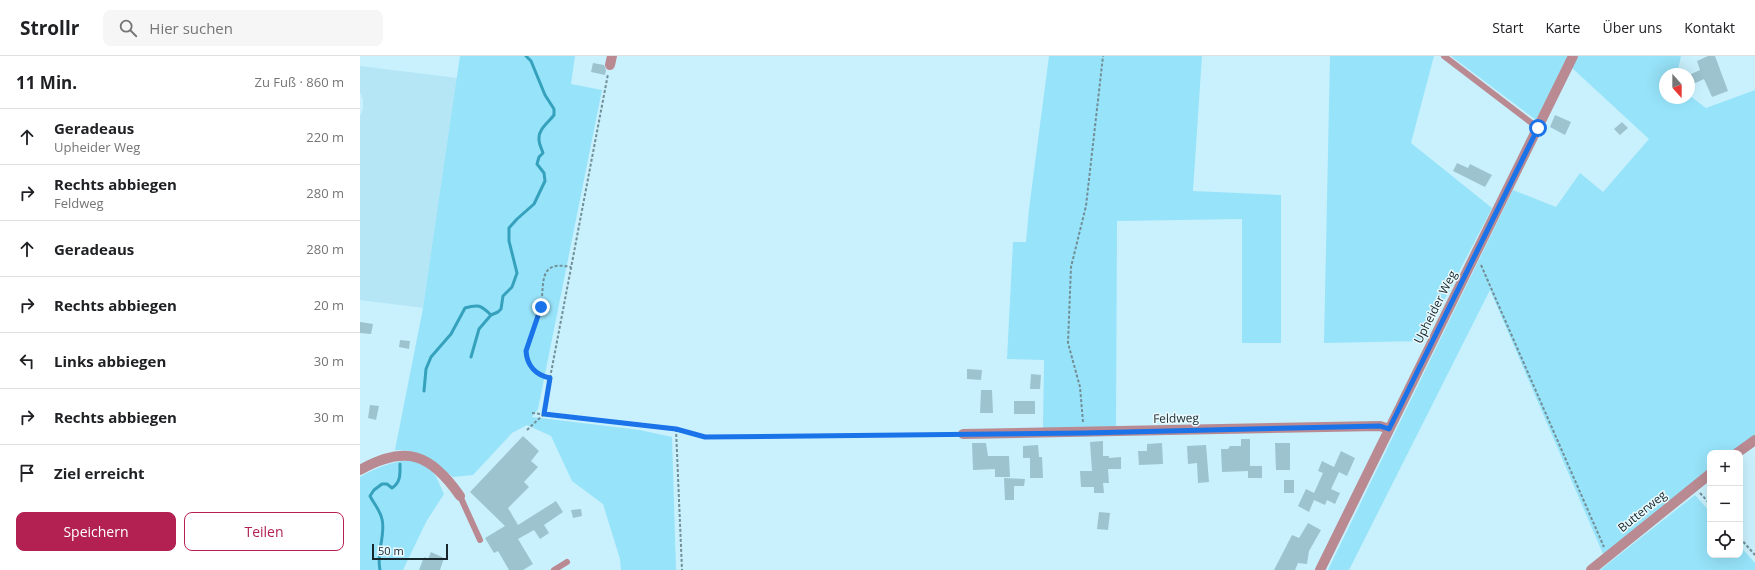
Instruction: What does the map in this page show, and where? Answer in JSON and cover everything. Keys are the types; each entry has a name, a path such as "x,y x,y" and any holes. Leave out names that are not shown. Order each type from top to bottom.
{"street":[{"name":"Upheider Weg","path":"1320,570 1573,56"},
{"name":"Feldweg","path":"963,434 1372,427 1389,429"},
{"path":"1741,450 1755,440"},
{"path":"360,470 380,459 407,454 426,460 450,482 460,496"},
{"name":"Butterweg","path":"1591,570 1707,476"}],"lane":[{"path":"1444,56 1538,128"},
{"path":"460,496 480,540"},
{"path":"554,570 567,562"}],"path":[{"path":"1084,433 1080,387 1068,343 1071,267 1086,206 1103,56"},
{"path":"528,430 544,414 611,61"},
{"path":"1476,254 1608,555"},
{"path":"550,378 541,376 534,370 526,358 526,351 541,307 544,276 549,269 554,267 564,265 571,267"},
{"path":"532,413 676,429 705,437 963,434"},
{"path":"676,429 682,570"},
{"path":"1694,486 1707,501"},
{"path":"1743,541 1755,555"}],"shaded area":[{"path":"460,56 575,56 571,84 602,90 538,409 532,417 640,430 672,437 676,570 621,570 620,559 603,504 572,481 551,436 527,425 512,433 473,475 453,477 433,461 420,454 395,450 423,308"},
{"path":"1049,56 1202,56 1193,191 1281,195 1281,343 1242,343 1242,219 1117,221 1116,427 1043,428 1044,360 1007,359 1013,242 1026,242"},
{"path":"1330,56 1434,56 1411,143 1492,208 1423,341 1324,343"},
{"path":"1451,56 1568,56 1536,120"},
{"path":"1577,56 1681,56 1678,68 1659,68 1659,104 1695,104 1695,100 1706,108 1755,90 1755,435 1736,450 1707,450 1707,472 1603,554 1490,290 1349,570 1328,570 1513,190 1556,207 1580,173 1603,192 1649,139 1571,67"},
{"path":"360,66 458,78 423,308 360,300 360,116 363,109 363,100 360,92"},
{"path":"409,460 423,465 432,471 444,494 426,522 403,570 360,570 360,477 383,466"},
{"path":"1695,495 1707,509 1707,558 1743,558 1743,549 1755,563 1755,570 1600,570"}],"building":[{"path":"1708,56 1715,56 1728,91 1712,97 1704,79 1695,83 1695,72 1700,70 1697,61"},
{"path":"593,63 604,65 606,70 605,75 591,72"},
{"path":"1555,115 1571,122 1565,135 1550,127"},
{"path":"1622,122 1628,128 1620,135 1614,129"},
{"path":"1457,163 1468,168 1470,164 1492,175 1485,187 1453,171"},
{"path":"360,322 373,324 371,334 360,333"},
{"path":"400,340 410,341 409,349 399,347"},
{"path":"967,369 982,370 981,380 967,379"},
{"path":"1031,374 1041,375 1040,389 1030,389"},
{"path":"981,390 992,390 993,413 980,413"},
{"path":"1014,401 1035,401 1035,414 1014,414"},
{"path":"370,405 379,406 376,420 368,418"},
{"path":"523,436 539,451 531,461 538,467 524,482 529,487 508,508 518,525 556,501 563,512 544,525 549,533 540,539 534,530 518,539 533,564 523,570 509,570 498,551 494,553 485,538 505,526 470,492"},
{"path":"1241,439 1250,439 1250,466 1262,466 1262,478 1248,478 1248,471 1222,472 1221,449 1228,449 1230,446 1241,446"},
{"path":"1103,441 1103,456 1109,456 1109,458 1121,457 1121,469 1108,469 1109,483 1103,483 1104,493 1094,493 1094,487 1081,487 1080,471 1092,471 1090,442"},
{"path":"972,443 986,443 988,456 1009,456 1010,477 995,477 995,469 973,470"},
{"path":"1162,443 1163,464 1139,465 1138,451 1147,451 1147,444"},
{"path":"1275,443 1290,443 1290,470 1276,470"},
{"path":"1038,445 1039,457 1042,457 1043,478 1030,478 1030,458 1023,458 1023,446"},
{"path":"1206,445 1209,482 1198,483 1197,463 1188,464 1187,446"},
{"path":"1341,451 1355,458 1347,476 1339,472 1331,489 1340,493 1335,504 1327,500 1325,505 1314,500 1309,512 1298,506 1306,489 1314,493 1323,473 1318,471 1322,461 1334,467"},
{"path":"1004,478 1025,479 1024,486 1014,486 1014,500 1005,500"},
{"path":"1284,480 1294,480 1294,493 1284,493"},
{"path":"581,509 582,516 573,518 571,510"},
{"path":"1099,512 1110,513 1108,530 1097,529"},
{"path":"1308,523 1321,530 1309,551 1307,564 1298,563 1295,570 1274,570 1292,535 1299,538"},
{"path":"431,552 444,558 440,570 419,570 424,557 428,559"}],"waterway":[{"path":"471,357 479,329 491,315 501,309 503,296 512,287 517,273 509,241 509,228 534,204 545,181 544,173 537,164 539,157 543,153 539,144 539,136 544,126 554,115 554,109 545,95 531,61 526,56"},
{"path":"424,391 426,369 431,357 451,334 465,308 479,306 491,315"},
{"path":"380,570 379,557 383,525 380,513 370,496 374,490 382,484 387,484 392,488 395,486 399,478 400,464"}],"route":[{"path":"541,307 528,340 526,358 529,365 538,374 550,378 544,414 676,429 705,437 1084,433 1380,426 1389,429 1538,128"}]}
